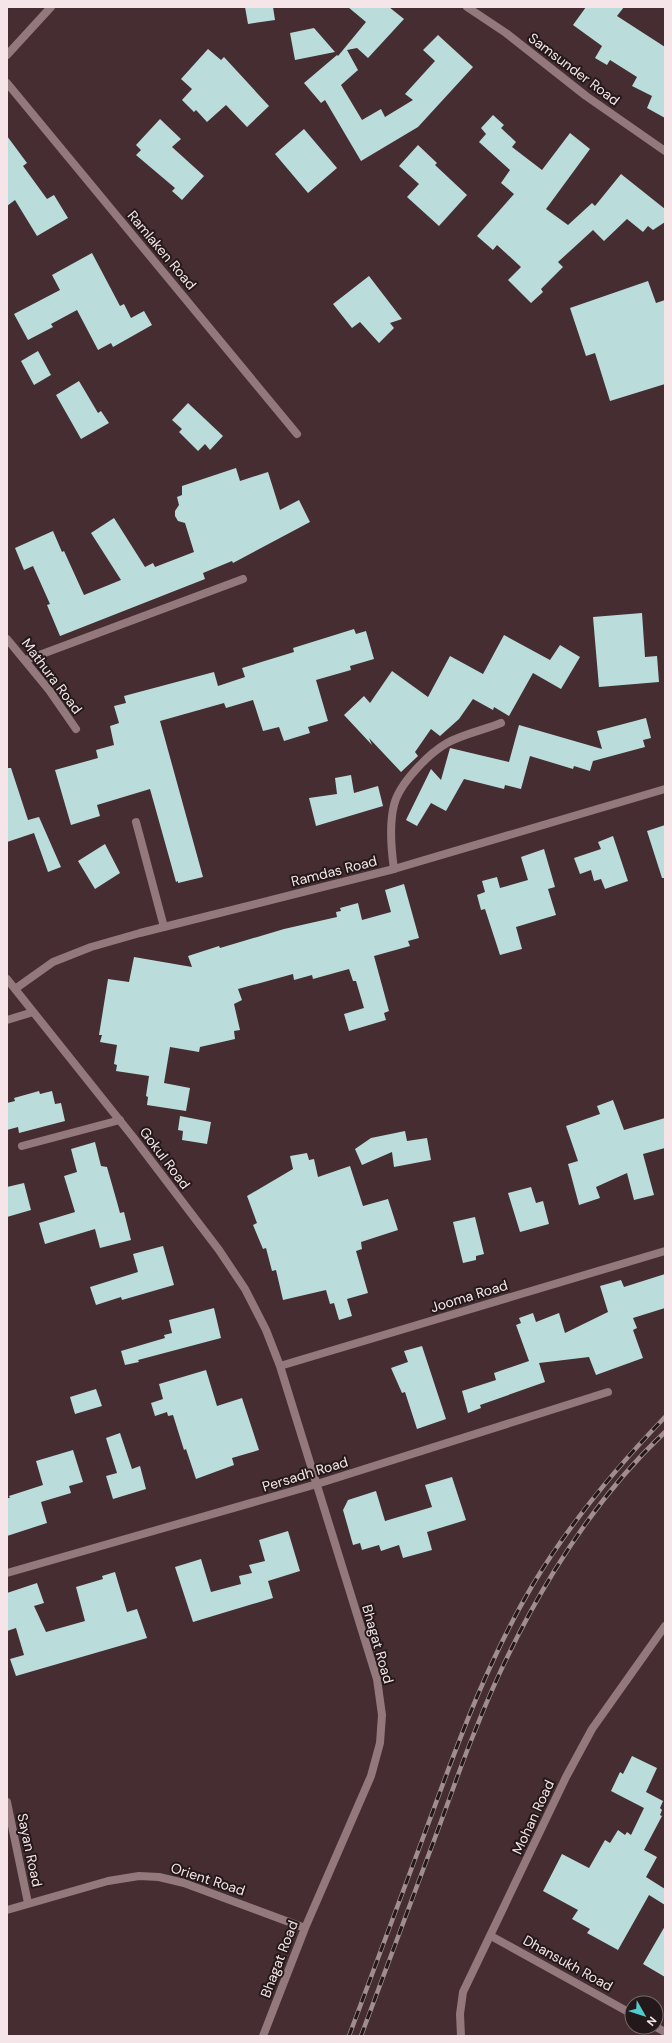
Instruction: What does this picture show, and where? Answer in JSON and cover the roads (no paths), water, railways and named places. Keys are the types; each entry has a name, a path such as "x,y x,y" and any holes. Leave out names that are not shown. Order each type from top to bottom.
{"street":[{"path":"7,55 52,7"},
{"name":"Samsunder Road","path":"467,7 506,34 586,96 665,151"},
{"name":"Ramlaken Road","path":"7,83 297,434"},
{"path":"26,660 243,579"},
{"name":"Mathura Road","path":"7,639 26,660 76,729"},
{"path":"394,869 391,852 394,804 407,781 425,760 447,743 501,723"},
{"name":"Ramdas Road","path":"15,989 53,962 91,947 394,869 665,789"},
{"path":"136,822 164,927"},
{"name":"Gokul Road","path":"7,978 120,1120 219,1250 245,1289 266,1330 280,1366"},
{"path":"7,1020 33,1012"},
{"path":"22,1146 120,1120"},
{"name":"Jooma Road","path":"280,1366 665,1251"},
{"name":"Bhagat Road","path":"263,2036 305,1928 371,1776 380,1743 382,1715 377,1679 280,1366"},
{"name":"Persadh Road","path":"7,1573 317,1484 608,1392"},
{"name":"Mohan Road","path":"461,2036 460,2014 463,1992 492,1936 566,1777 592,1729 665,1626"},
{"name":"Sayan Road","path":"7,1802 28,1903"},
{"name":"Orient Road","path":"7,1910 108,1881 139,1876 160,1877 184,1883 305,1928"},
{"name":"Dhansukh Road","path":"492,1936 624,2010"}],"railway":[{"path":"349,2036 454,1753 477,1696 503,1640 532,1586 561,1541 611,1477 665,1417"},
{"path":"361,2036 466,1755 492,1691 531,1610 579,1533 606,1497 634,1463 665,1432"}]}
